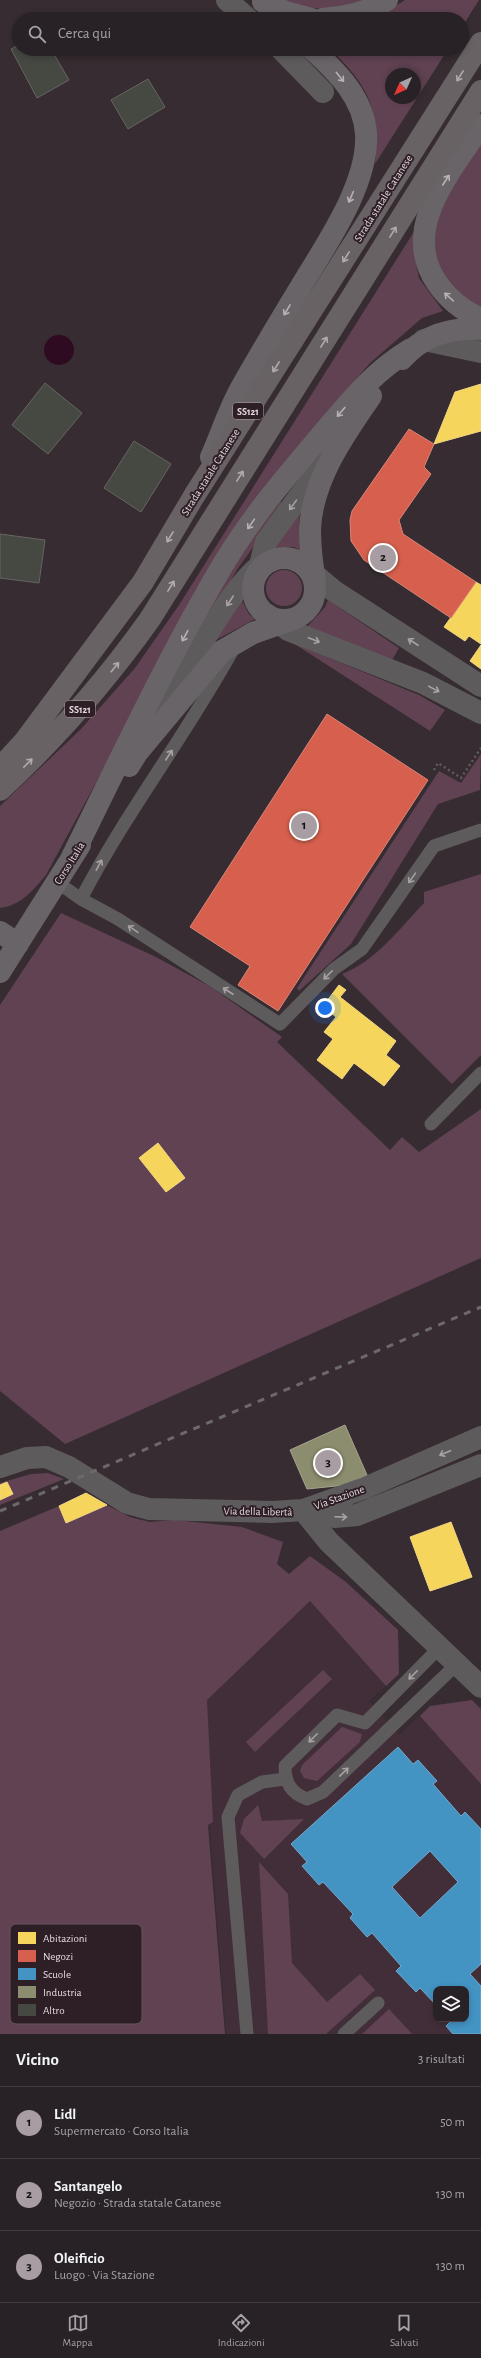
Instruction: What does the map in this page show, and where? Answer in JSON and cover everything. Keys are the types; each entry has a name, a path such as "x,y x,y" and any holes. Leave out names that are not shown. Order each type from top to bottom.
{"main road":[{"path":"363,12 375,8 387,0"},
{"path":"262,1 274,12"},
{"path":"262,1 286,12"},
{"name":"Strada statale Catanese","path":"0,768 24,742 143,582 194,496 481,43"},
{"path":"194,496 240,390 348,203 363,162 367,135 364,118 355,97 339,74 320,56"},
{"name":"SS121","path":"0,790 28,764 88,700 121,660 150,619 481,91"},
{"path":"481,125 434,199 427,214 423,246 429,269 444,294 481,319"},
{"path":"72,857 143,713 225,562 287,476 364,384 392,360 436,334 457,330 481,329"},
{"path":"313,575 300,562 289,558 277,558 261,567 253,584 254,596 259,607 280,619 304,614 312,604 316,593 313,575 310,529 312,512 319,487 340,440 376,390 417,344"},
{"path":"0,752 104,622 143,582"},
{"name":"Corso Italia","path":"0,972 5,936 57,882 137,753 206,669 222,652 239,640 280,619"}],"street":[{"path":"227,0 240,12"},
{"path":"288,56 323,92"},
{"path":"417,344 481,352"},
{"path":"137,753 230,600 249,575 261,567 266,542 340,440"},
{"path":"313,575 334,591 481,686"},
{"path":"280,619 288,630 423,683 481,713"},
{"name":"Via Stazione","path":"303,1510 365,1488 481,1437"},
{"name":"Via della Libertà","path":"0,1467 27,1458 46,1457 69,1466 127,1503 149,1509 272,1512 303,1510 329,1542 481,1687"},
{"name":"Via Stazione","path":"303,1510 336,1517 357,1515 481,1465"}],"lane":[{"path":"81,899 101,861 212,688 239,640"},
{"path":"57,882 81,899 118,920 280,1024 334,969 362,949 434,846 481,830"},
{"path":"431,1124 481,1073"},
{"path":"440,1647 365,1722 338,1714 285,1766 285,1779 298,1796 307,1799 323,1792 457,1664"},
{"path":"247,2034 228,1817 238,1795 262,1782 285,1779"},
{"path":"344,2034 378,2003"}],"path":[{"path":"434,770 438,764 461,778 481,748"}],"shaded area":[{"path":"285,0 370,0 338,7 316,8 305,7"},
{"path":"405,0 479,0 469,16 469,12 386,12"},
{"path":"337,56 444,56 421,92 421,68 385,68 385,104 413,104 375,164 376,128 369,100 363,87"},
{"path":"481,144 481,307 466,299 454,289 444,277 438,264 434,249 434,234 436,219 446,195"},
{"path":"415,230 415,259 419,278 443,311 422,318 370,363 319,422 223,548 46,875 31,892 21,900 14,904 0,908 0,806 80,730 135,668 179,605"},
{"path":"59,335 65,336 73,344 73,356 65,364 59,365 53,364 45,356 44,350 45,344 53,336"},
{"path":"281,501 282,508 238,568 206,625 201,622 231,564"},
{"path":"300,511 299,525 303,552 294,547 272,548"},
{"path":"284,570 297,575 302,588 297,601 284,606 271,601 266,588 271,575"},
{"path":"241,599 249,614 255,619 216,640"},
{"path":"328,600 399,648 391,662 306,628 325,607"},
{"path":"293,643 419,695 445,710 430,731"},
{"path":"481,754 480,790 438,804 351,944 299,991 297,988 439,771 461,783"},
{"path":"481,874 481,1055 452,1084 342,974 366,961 387,943 424,903 424,892"},
{"path":"61,913 156,957 211,987 282,1037 277,1042 390,1150 402,1137 419,1152 481,1109 481,1258 65,1444 0,1391 0,1005"},
{"path":"48,1473 64,1479 0,1505 0,1483 31,1474"},
{"path":"107,1505 130,1517 150,1522 175,1520 242,1527 283,1542 277,1564 289,1574 310,1556 346,1582 398,1630 399,1674 386,1686 310,1601 207,1700 213,1822 208,1825 225,2034 0,2034 0,1531 59,1506 66,1522"},
{"path":"310,1556 346,1582 398,1630 399,1674 369,1701 399,1735 430,1706 472,1700 481,1709 481,2034 226,2034 200,1703"},
{"path":"323,1670 332,1679 255,1752 246,1742"},
{"path":"472,1700 481,1709 481,1784 420,1716 430,1706"},
{"path":"342,1727 362,1734 360,1742 317,1781 304,1778 300,1771 302,1765"},
{"path":"258,1805 262,1821 304,1819 264,1859 240,1833 244,1819"},
{"path":"259,1862 288,1894 292,1963 327,2002 360,1974 375,1990 326,2034 268,2034"},
{"path":"389,2009 412,2034 362,2034"}],"building: Abitazioni":[{"path":"481,384 481,431 434,444 455,392"},
{"path":"476,582 481,585 481,644 469,636 465,641 444,627"},
{"path":"481,645 481,669 470,661"},
{"path":"339,985 346,990 340,997 396,1041 386,1055 400,1066 384,1086 354,1063 342,1079 317,1060 333,1039 324,1032 336,1017 323,1006"},
{"path":"158,1143 185,1178 166,1192 139,1158"},
{"path":"7,1482 13,1494 0,1500 0,1485"},
{"path":"86,1493 107,1505 66,1523 59,1506"},
{"path":"451,1522 472,1577 430,1591 410,1537"}],"building: Negozi":[{"path":"409,429 434,444 424,467 431,474 399,520 403,534 476,582 451,618 364,560 351,541 350,520 352,511"},
{"path":"327,714 428,780 278,1011 238,985 250,966 190,927"}],"building: Scuole":[{"path":"398,1747 413,1764 418,1760 437,1781 433,1784 461,1816 465,1812 481,1829 481,1964 470,1974 481,1986 481,2034 453,2034 446,2026 450,2022 469,2022 469,1986 433,1986 433,2002 420,1988 416,1992 396,1971 401,1966 372,1933 367,1937 350,1918 353,1914 323,1882 319,1885 302,1866 307,1862 291,1844","holes":["430,1851 458,1882 420,1918 392,1887"]}],"building: Industria":[{"path":"345,1425 367,1475 346,1485 307,1489 290,1450"}],"building: Altro":[{"path":"15,56 55,56 69,80 37,98"},
{"path":"148,79 165,107 128,129 111,100"},
{"path":"45,383 82,413 48,454 12,425"},
{"path":"134,441 171,464 141,512 104,488"},
{"path":"0,534 45,540 39,583 0,578"}],"railway":[{"path":"0,1511 481,1307"}],"place":[{"name":"Santangelo","path":"383,558"},
{"name":"Lidl","path":"304,826"},
{"name":"Oleificio","path":"328,1463"}]}
